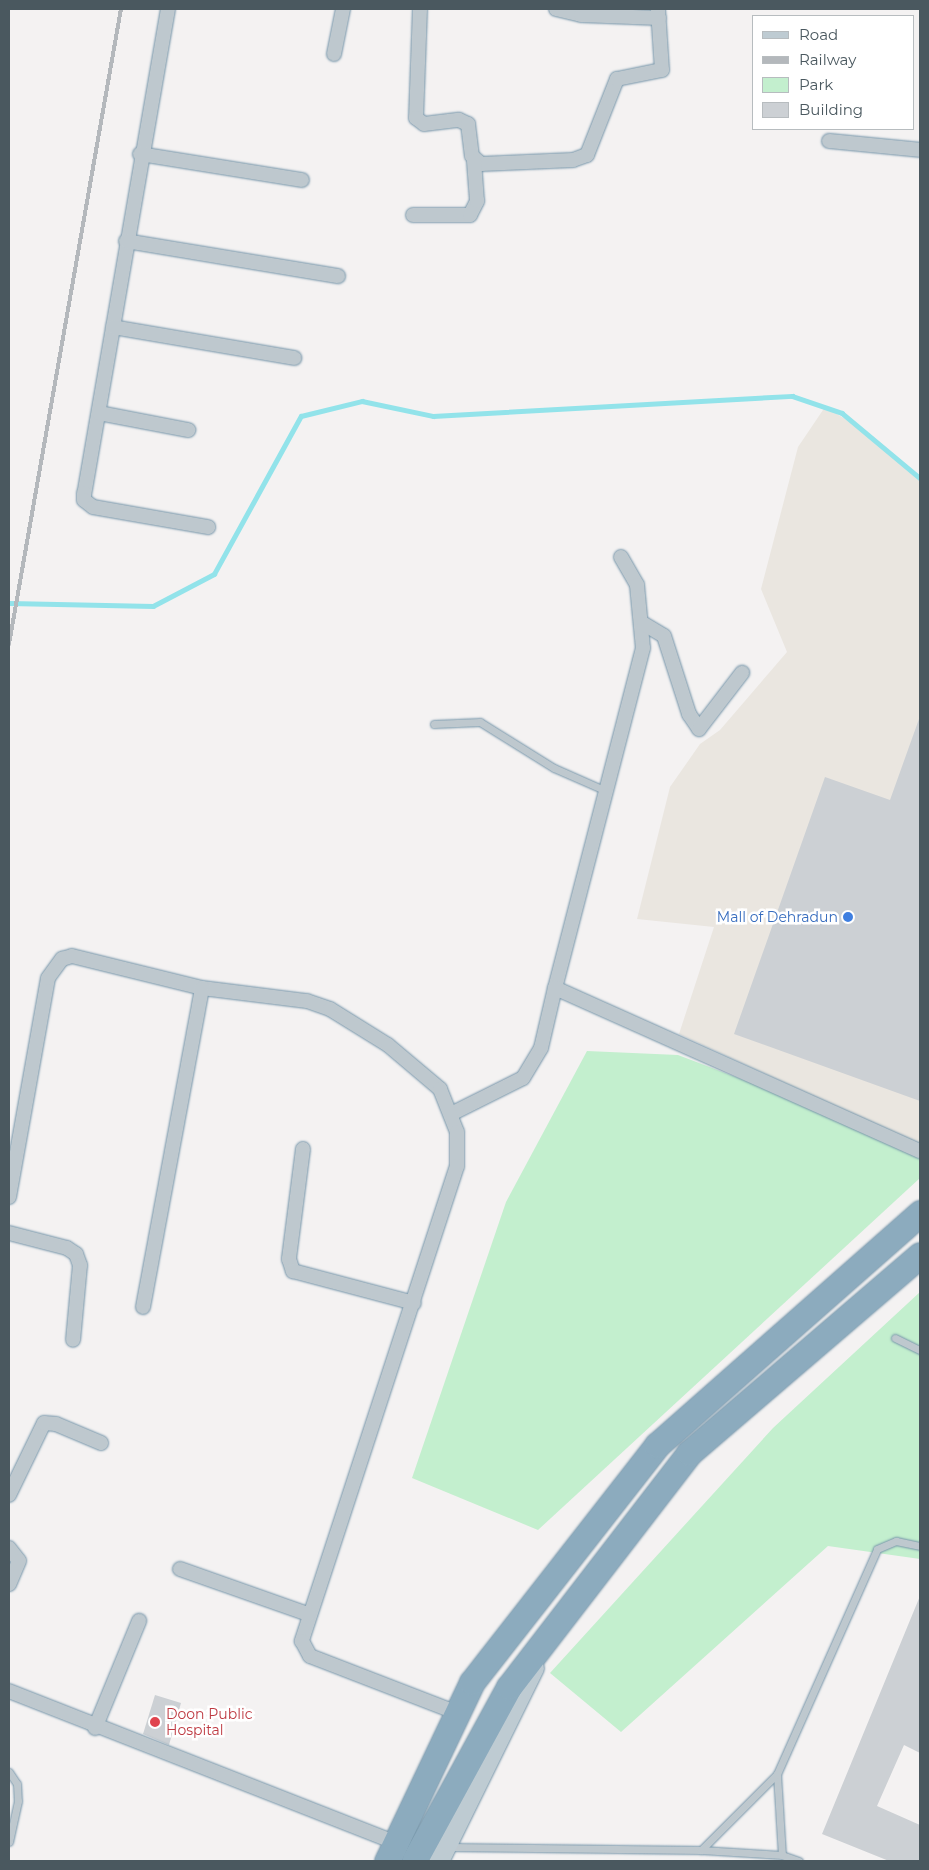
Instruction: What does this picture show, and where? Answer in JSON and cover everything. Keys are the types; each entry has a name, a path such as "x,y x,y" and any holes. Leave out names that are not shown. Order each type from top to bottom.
{"highway":[{"path":"391,1853 472,1682 657,1445 920,1213"},
{"path":"430,1854 509,1687 688,1453 920,1255"}],"street":[{"path":"168,9 140,154 100,413 84,493 87,504 208,526"},
{"path":"334,54 343,9"},
{"path":"413,214 470,215 476,201 474,161 468,124 424,124 416,118 420,9"},
{"path":"474,161 531,163 586,155 617,79 662,70 659,14 581,15 556,9"},
{"path":"829,141 920,150"},
{"path":"140,154 302,180"},
{"path":"126,241 338,276"},
{"path":"113,327 294,358"},
{"path":"100,413 188,430"},
{"path":"451,1114 523,1078 541,1048 604,790 643,648 644,624 637,585 622,558"},
{"path":"644,624 664,636 689,714 699,729 742,673"},
{"path":"9,1198 52,968 72,956 202,988 280,995 330,1009 416,1066 440,1089 451,1114 457,1166 414,1303 308,1614 302,1640 310,1656 458,1713"},
{"path":"143,1307 202,988"},
{"path":"555,988 920,1151"},
{"path":"302,1149 289,1259 293,1271 414,1303"},
{"path":"9,1233 67,1248 76,1254 80,1265 72,1340"},
{"path":"9,1495 44,1423 56,1424 102,1443"},
{"path":"9,1548 19,1561 9,1584"},
{"path":"180,1570 308,1614"},
{"path":"95,1728 139,1621"},
{"path":"9,1691 391,1853 430,1854"}],"lane":[{"path":"434,724 480,722 554,768 604,790"},
{"path":"895,1338 920,1350"},
{"path":"702,1850 777,1774 872,1557 888,1542 920,1546"},
{"path":"9,1772 17,1784 18,1801 9,1842"},
{"path":"777,1774 782,1855"},
{"path":"430,1854 702,1850 782,1855 799,1861"}],"shaded area":[{"path":"825,407 864,430 920,479 920,1145 679,1034 714,927 637,919 670,787 700,744 720,730 787,652 761,589 798,447"}],"green space":[{"path":"587,1051 678,1055 920,1147 920,1178 538,1530 412,1478 506,1202"},
{"path":"920,1292 920,1559 828,1546 621,1732 550,1673 773,1428"}],"building":[{"name":"Mall of Dehradun","path":"919,719 920,1101 734,1034 825,777 890,800"},
{"path":"920,1596 920,1753 904,1745 877,1806 920,1825 920,1861 889,1861 822,1834"},
{"path":"155,1695 181,1703 169,1745 143,1734"}],"waterway":[{"path":"9,603 153,606 214,574 301,416 362,401 433,416 792,396 842,413 920,478"}],"railway":[{"path":"9,644 121,9"}],"place":[{"name":"Mall of Dehradun","path":"848,917"},
{"name":"Doon Public Hospital","path":"155,1722"}]}
